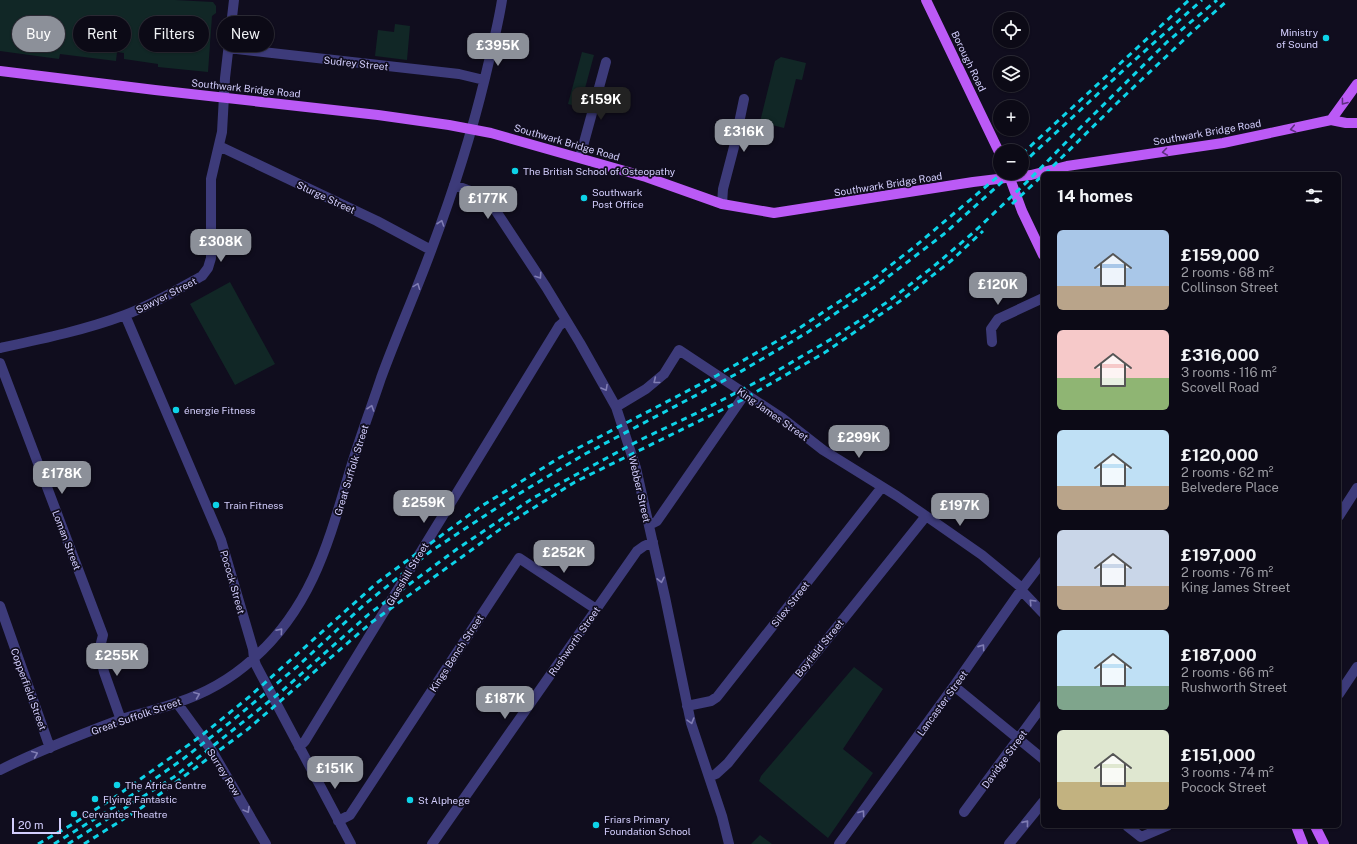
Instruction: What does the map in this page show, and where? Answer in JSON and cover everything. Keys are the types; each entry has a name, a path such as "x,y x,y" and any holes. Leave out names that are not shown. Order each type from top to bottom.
{"main road":[{"name":"Borough Road","path":"926,0 995,144"},
{"name":"Southwark Bridge Road","path":"0,71 378,115 471,129 580,157 646,177 722,204 766,212 783,212 993,177"},
{"path":"1331,120 1357,84"},
{"name":"Southwark Bridge Road","path":"1043,172 1067,166 1223,143 1331,120 1346,123 1357,123"},
{"name":"Southwark Bridge Road","path":"1029,175 1041,172"},
{"path":"1010,180 1022,212 1041,251"},
{"path":"1297,828 1303,844"},
{"path":"1316,828 1324,844"}],"street":[{"name":"Sawyer Street","path":"232,16 234,0"},
{"name":"Great Suffolk Street","path":"0,770 120,720 176,703 202,693 224,681 254,659 282,630 291,617 306,593 318,568 372,402 431,250 454,185 484,80 502,0"},
{"name":"Sawyer Street","path":"0,348 84,329 125,315 145,307 202,276 208,268 211,258 211,179 222,132 228,52"},
{"name":"Sudrey Street","path":"264,52 459,74 484,80"},
{"path":"580,157 606,62"},
{"path":"722,204 723,189 744,99"},
{"name":"Sturge Street","path":"219,146 376,221 431,250"},
{"name":"Webber Street","path":"454,185 482,195 490,202 546,287 616,407 636,468 691,723 730,844"},
{"path":"992,342 990,329 998,319 1041,299"},
{"name":"Pocock Street","path":"125,315 221,540 253,649 254,659 351,844"},
{"name":"Glasshill Street","path":"299,747 305,742 559,326 566,320"},
{"name":"King James Street","path":"616,407 646,389 664,374 679,350 782,418 823,450 926,516 982,555 1022,589 1041,611"},
{"name":"Loman Street","path":"0,363 103,635 99,651 104,672 120,720"},
{"path":"649,525 656,521 745,394"},
{"name":"Silex Street","path":"687,706 711,701 717,697 882,487"},
{"path":"1341,513 1357,488"},
{"name":"Boyfield Street","path":"709,777 718,773 728,763 926,516"},
{"name":"Rushworth Street","path":"432,844 637,551 653,542"},
{"name":"Kings Bench Street","path":"338,821 350,815 519,558 596,609"},
{"name":"Lancaster Street","path":"839,844 1041,564"},
{"name":"Copperfield Street","path":"0,606 50,748"},
{"path":"1341,691 1357,667"},
{"path":"954,686 1041,757"},
{"name":"Surrey Row","path":"176,703 212,751 266,844"},
{"name":"Davidge Street","path":"964,812 1041,708"},
{"path":"1009,844 1041,804"},
{"path":"1130,828 1141,837 1162,828"}],"green space":[{"path":"0,0 175,0 213,2 216,6 216,13 212,16 208,72 158,67 158,64 124,59 124,53 117,52 116,61 60,54 59,59 0,51"},
{"path":"395,24 410,26 407,60 375,56 378,30 394,32"},
{"path":"582,52 594,55 580,107 568,104"},
{"path":"781,57 806,63 802,80 796,79 784,128 760,122 775,61"},
{"path":"230,282 275,364 235,385 190,304"},
{"path":"854,667 883,689 843,749 873,773 828,838 759,781 761,776"},
{"path":"760,835 772,844 751,844"}],"railway":[{"path":"1029,148 1189,0"},
{"path":"1029,158 1202,0"},
{"path":"68,844 174,777 282,691 369,614 457,549 533,498 640,440 701,411 770,375 833,338 889,301 974,232 1030,179 1167,42 1217,0"},
{"path":"1047,172 1118,102 1228,0"},
{"path":"1012,204 1041,177"},
{"path":"38,844 73,824 118,795 201,736 249,697 378,582 480,507 559,458 716,376 798,329 873,279 913,248 994,180"},
{"path":"54,844 122,802 183,759 299,665 365,604 431,551 512,498 585,454 740,372 808,332 876,286 944,234 1004,180"},
{"path":"84,844 141,808 248,729 372,622 506,525 575,482 742,400 824,353 903,299 952,260 983,231"}],"place":[{"name":"Ministry of Sound","path":"1326,38"},
{"name":"The British School of Osteopathy","path":"515,171"},
{"name":"Southwark Post Office","path":"584,198"},
{"name":"énergie Fitness","path":"176,410"},
{"name":"Train Fitness","path":"216,505"},
{"name":"The Africa Centre","path":"117,785"},
{"name":"Flying Fantastic","path":"95,799"},
{"name":"St Alphege","path":"410,800"},
{"name":"Cervantes Theatre","path":"74,814"},
{"name":"Friars Primary Foundation School","path":"596,825"}]}
